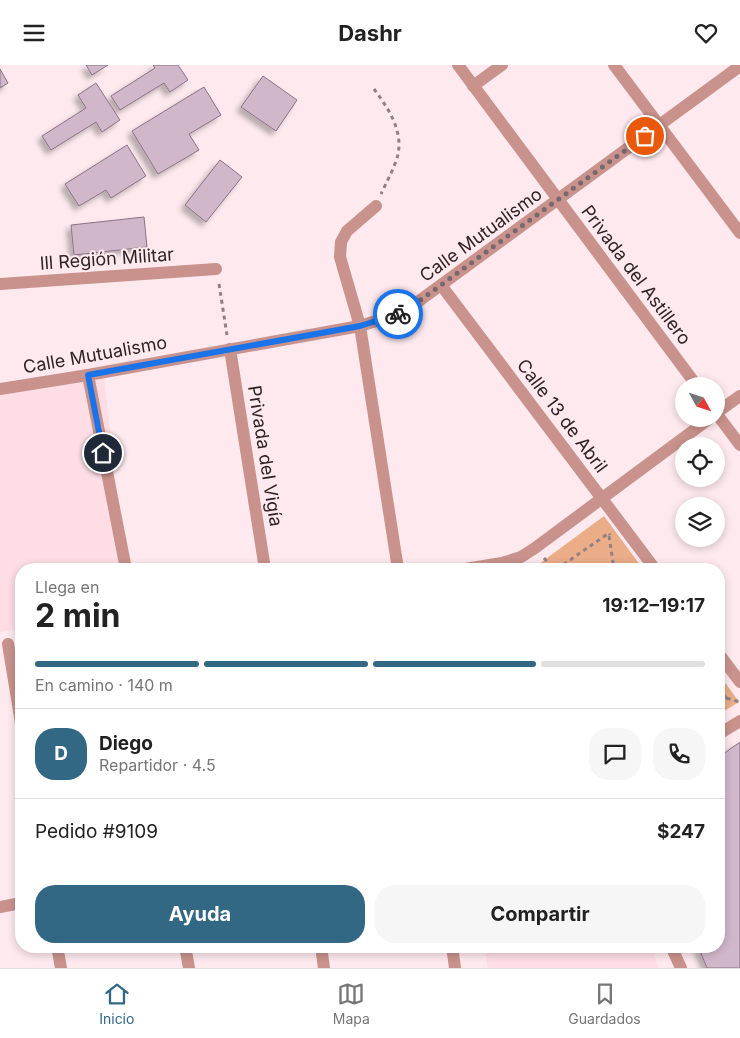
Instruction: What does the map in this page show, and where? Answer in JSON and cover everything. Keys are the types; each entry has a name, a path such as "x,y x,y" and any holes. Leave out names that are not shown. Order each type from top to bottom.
{"street":[{"name":"Privada del Astillero","path":"458,65 690,377"},
{"path":"474,86 502,65"},
{"path":"614,65 740,233"},
{"name":"Calle Mutualismo","path":"0,389 360,326 404,312 740,66"},
{"path":"376,206 347,231 340,242 340,257 360,326 397,563"},
{"name":"lll Región Militar","path":"0,284 216,269"},
{"name":"Calle 13 de Abril","path":"442,285 651,563"},
{"name":"Privada del Vigía","path":"230,349 264,563"},
{"path":"88,375 125,563"},
{"path":"725,406 740,395"},
{"path":"725,425 740,445"},
{"path":"502,563 521,557 535,548 698,427"},
{"path":"4,644 15,695"},
{"path":"725,662 740,682"},
{"path":"725,730 740,721"},
{"path":"0,907 15,904"},
{"path":"58,953 61,968"},
{"path":"186,953 189,968"},
{"path":"322,953 324,968"},
{"path":"453,953 456,968"},
{"path":"675,953 681,968"}],"path":[{"path":"374,89 388,107 400,136 398,155 376,206"},
{"path":"216,269 230,349"},
{"path":"566,563 609,533 614,541"},
{"path":"726,698 740,703"}],"shaded area":[{"path":"104,378 125,563 15,563 15,630 0,632 0,395"},
{"path":"604,516 639,563 540,563"},
{"path":"725,682 739,702 725,710"},
{"path":"485,953 653,953 659,968 488,968"}],"building":[{"path":"86,65 108,65 92,75"},
{"path":"153,65 178,65 188,80 170,92 164,83 120,110 111,96 155,68"},
{"path":"0,69 8,83 0,88"},
{"path":"263,76 297,100 276,131 241,107"},
{"path":"96,83 120,120 102,132 96,122 51,150 42,136 86,108 78,95"},
{"path":"204,87 221,115 189,134 199,150 158,174 132,131"},
{"path":"127,145 146,176 111,198 106,190 79,206 65,184"},
{"path":"220,160 242,177 206,222 185,205"},
{"path":"144,217 147,247 74,255 71,225"},
{"path":"740,742 740,968 707,968 701,953 725,953 725,753"}],"way so far":[{"path":"398,314 404,312 645,136"}],"route":[{"path":"103,453 88,375 360,326 398,314"}]}
